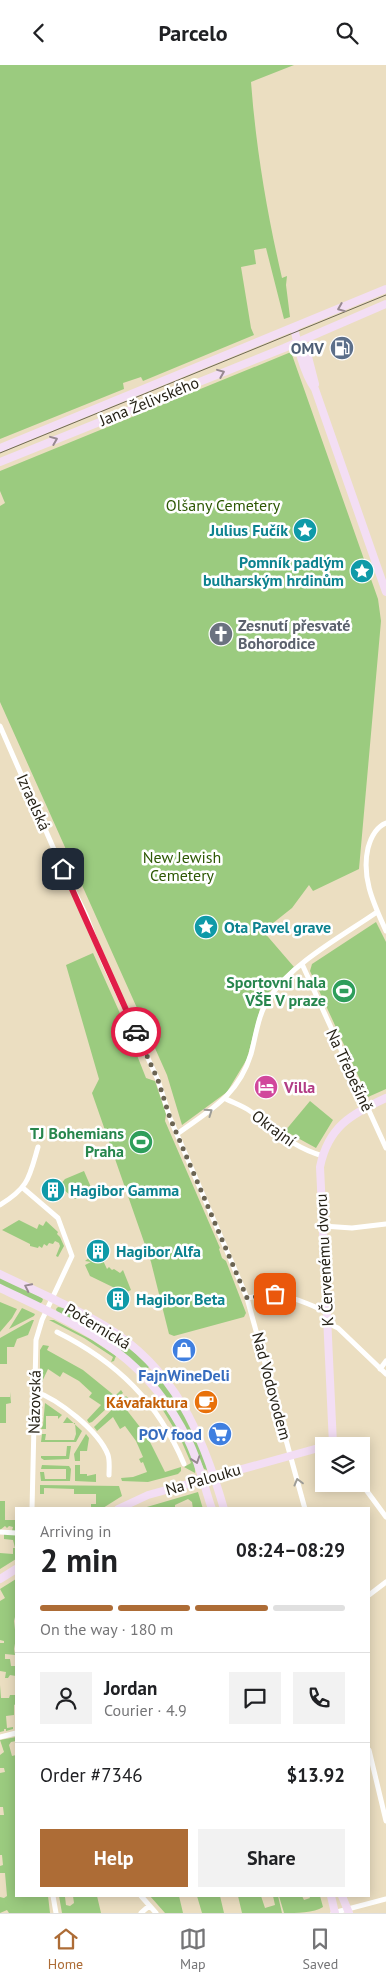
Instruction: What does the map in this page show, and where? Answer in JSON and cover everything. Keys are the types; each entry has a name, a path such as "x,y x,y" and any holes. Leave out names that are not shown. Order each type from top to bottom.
{"street":[{"name":"Jana Želivského","path":"0,448 386,289"},
{"name":"Jana Želivského","path":"0,462 298,342 386,304"},
{"path":"294,327 298,342 306,349 315,381 315,389 386,591"},
{"name":"Izraelská","path":"0,726 56,854 86,915 103,961"},
{"path":"386,823 381,825 371,838 366,859 366,880 386,931"},
{"path":"178,1134 226,1099 242,1075 250,1057 260,1019 268,999 278,987 302,964 377,912"},
{"name":"Nad Vodovodem","path":"103,961 158,1080 178,1134 247,1298 304,1507"},
{"name":"Na Třebešíně","path":"302,964 386,1148"},
{"name":"Okrajní","path":"226,1099 248,1109 282,1137 306,1151 323,1155"},
{"name":"K Červenému dvoru","path":"334,1437 320,1179 323,1155 328,1142 340,1125 367,1107 386,1099"},
{"path":"0,1205 23,1189 31,1173 38,1147"},
{"name":"Názovská","path":"23,1189 58,1217 72,1253 46,1311 36,1340 32,1507"},
{"path":"323,1226 352,1228 386,1224"},
{"name":"Počernická","path":"0,1273 105,1326 136,1349 156,1368 188,1412 214,1476 223,1507"},
{"name":"Počernická","path":"0,1288 81,1328 109,1345 127,1359 153,1385 172,1411 193,1452 211,1507"},
{"path":"247,1298 270,1294 288,1296 327,1311"},
{"path":"328,1323 338,1328 386,1374"},
{"path":"57,1332 101,1357 133,1385 161,1419 184,1465"},
{"path":"380,1369 386,1361"},
{"path":"34,1391 62,1405 94,1436 109,1457 109,1475"},
{"name":"K Červenému dvoru","path":"291,1455 315,1449"},
{"name":"Na Palouku","path":"134,1505 202,1479 291,1455"},
{"path":"368,1492 386,1517"},
{"path":"0,1532 15,1533"},
{"path":"0,1579 15,1570"},
{"path":"370,1594 386,1582"},
{"path":"0,1737 15,1733"},
{"path":"370,1754 386,1821"},
{"path":"54,1897 56,1913"},
{"path":"142,1897 156,1913"},
{"path":"330,1897 334,1913 348,1911 386,1899"},
{"path":"342,1897 348,1911"},
{"path":"141,1913 149,1905"}],"green space":[{"path":"0,65 294,65 251,82 263,181 282,278 287,276 286,285 290,317 284,319 266,248 254,250 256,264 241,267 251,328 254,335 143,381 141,377 123,383 124,389 0,439"},
{"path":"291,352 378,599 381,621 359,869 313,891 309,885 292,908 263,931 294,967 266,995 261,1005 247,1059 227,1092 182,1125 167,1075 0,702 0,506 5,503 0,491 0,471"},
{"path":"376,922 386,942 386,1089 368,1097 310,971 312,964"},
{"name":"TJ Bohemians Praha","path":"93,953 146,1078 155,1081 166,1114 165,1121 220,1248 222,1258 226,1261 246,1313 244,1317 174,1336 169,1334 151,1262 92,1093 99,1079 66,965"},
{"path":"310,1101 333,1120 316,1148 285,1131"},
{"path":"84,1171 93,1192 75,1199 59,1186 65,1179"},
{"path":"19,1220 37,1229 39,1224 43,1226 46,1221 58,1232 57,1234 64,1246 58,1257 56,1256 60,1246 55,1241 53,1244 49,1243 47,1246 44,1244 42,1248 39,1246 38,1248 30,1246 30,1244 2,1230"},
{"path":"99,1252 107,1269 109,1267 120,1273 123,1270 131,1290 125,1293 90,1276 85,1265 91,1262 85,1261"},
{"path":"0,1276 39,1296 43,1299 42,1302 39,1304 0,1286"},
{"path":"0,1302 17,1309 0,1332"},
{"path":"58,1307 64,1308 114,1335 150,1366 144,1372 57,1313 56,1309"},
{"path":"22,1308 35,1314 34,1316 9,1329"},
{"path":"34,1320 28,1335 17,1339 14,1347 7,1347 7,1364 0,1364 0,1338"},
{"path":"49,1320 54,1320 92,1340 116,1356 114,1361 111,1362 113,1357 84,1338"},
{"path":"43,1345 49,1346 47,1350 83,1370 115,1396 121,1390 123,1393 89,1423 87,1420 101,1405 89,1397 92,1393 79,1381 63,1372 60,1377 48,1369 40,1386 40,1350"},
{"path":"154,1369 178,1403 194,1432 201,1446 207,1470 204,1469 179,1416 147,1375"},
{"path":"10,1392 11,1403 6,1404 6,1423 0,1423 0,1397 10,1397"},
{"path":"126,1396 128,1398 122,1404 147,1436 165,1472 181,1467 181,1471 178,1474 148,1482 122,1481 121,1478 133,1477 147,1472 143,1462 141,1463 139,1459 143,1457 136,1441 125,1426 120,1429 113,1417 97,1431 94,1427"},
{"path":"45,1403 62,1415 58,1419 58,1416 46,1416 46,1429 41,1429 43,1425"},
{"path":"163,1405 184,1438 195,1466 195,1473 184,1467 191,1463 181,1440 161,1407 156,1409"},
{"path":"67,1417 73,1423 63,1423"},
{"path":"75,1425 82,1431 76,1442 41,1442 42,1434 46,1434 45,1440 74,1440 76,1434"},
{"path":"86,1434 89,1438 87,1451 80,1451 80,1461 75,1461 74,1454"},
{"path":"67,1446 71,1446 69,1459 44,1460 41,1458 41,1456 66,1456"},
{"path":"42,1465 69,1466 71,1469 70,1481 41,1481 40,1472 44,1472 45,1479 66,1479 66,1469 41,1469"},
{"path":"75,1465 80,1465 80,1474 87,1474 87,1476 96,1474 96,1482 75,1481"},
{"path":"40,1485 119,1486 122,1496 105,1507 91,1507 91,1504 96,1504 96,1494 74,1494 74,1489 44,1488 44,1494 40,1494"},
{"path":"198,1492 202,1507 193,1507 192,1502 188,1499 175,1505 175,1507 147,1507"},
{"path":"0,1501 5,1501 5,1520 15,1520 15,1531 12,1531 13,1527 9,1526 7,1528 5,1526 0,1530"},
{"path":"4,1534 15,1534 15,1548 13,1540 4,1539"},
{"path":"13,1548 15,1548 15,1560 0,1569 0,1553 13,1554"},
{"path":"15,1580 15,1655 5,1654 5,1659 10,1659 11,1666 15,1666 15,1676 10,1675 8,1678 5,1678 6,1672 0,1671 0,1643 4,1643 4,1641 0,1640 0,1601 5,1598 0,1589"},
{"path":"0,1685 1,1698 9,1698 10,1695 15,1695 15,1704 14,1715 6,1716 7,1728 13,1727 13,1729 6,1731 4,1729 4,1731 0,1732"},
{"path":"15,1737 15,1741 9,1745 12,1756 15,1755 15,1897 48,1897 50,1913 9,1913 7,1910 0,1913 0,1897 4,1898 7,1896 5,1873 0,1873 0,1866 3,1865 2,1855 0,1855 0,1815 4,1815 3,1807 0,1807 0,1773 5,1772 4,1768 0,1768 0,1755 4,1752 0,1740"},
{"path":"59,1897 65,1897 66,1905 70,1906 74,1903 73,1897 97,1897 101,1913 62,1913"},
{"path":"151,1897 179,1897 183,1913 165,1913"},
{"path":"197,1897 220,1897 224,1913 202,1913"},
{"path":"238,1897 261,1897 265,1908 275,1905 273,1897 278,1897 282,1913 242,1913"},
{"path":"279,1897 302,1897 304,1900 310,1897 320,1897 323,1907 319,1909 310,1912 284,1913"}],"tram line":[{"path":"0,453 386,295"}],"way so far":[{"path":"136,1032 158,1080 170,1118 247,1298 275,1294"}],"place":[{"name":"OMV","path":"342,348"},
{"name":"Julius Fučík","path":"305,530"},
{"name":"Pomník padlým bulharským hrdinům","path":"362,571"},
{"name":"Zesnutí přesvaté Bohorodice","path":"221,634"},
{"name":"Ota Pavel grave","path":"206,927"},
{"name":"Sportovní hala VŠE V praze","path":"344,991"},
{"name":"Villa","path":"266,1087"},
{"name":"TJ Bohemians Praha","path":"141,1142"},
{"name":"Hagibor Gamma","path":"53,1190"},
{"name":"Hagibor Alfa","path":"98,1251"},
{"name":"Hagibor Beta","path":"118,1299"},
{"name":"FajnWineDeli","path":"184,1350"},
{"name":"Kávafaktura","path":"206,1402"},
{"name":"POV food","path":"220,1434"}],"route":[{"path":"63,869 86,915 103,961 136,1032"}],"park label":[{"name":"Olšany Cemetery","path":"223,505"},
{"name":"New Jewish Cemetery","path":"182,866"}]}
